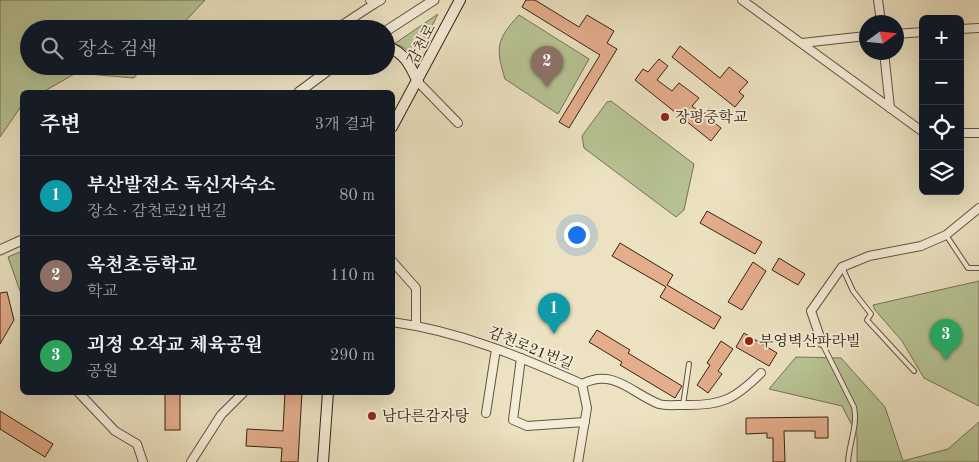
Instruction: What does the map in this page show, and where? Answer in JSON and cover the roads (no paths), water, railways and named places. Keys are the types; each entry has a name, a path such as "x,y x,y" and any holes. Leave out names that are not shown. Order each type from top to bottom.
{"main road":[{"name":"감천로","path":"395,122 418,82 460,0"},
{"path":"395,49 407,60 418,82"},
{"path":"324,462 328,395"}],"street":[{"path":"395,25 434,0"},
{"path":"742,0 919,129"},
{"path":"878,0 880,15"},
{"path":"349,20 375,1"},
{"path":"964,29 979,28"},
{"path":"904,33 919,32"},
{"path":"802,43 859,37"},
{"path":"885,60 890,108"},
{"path":"302,90 322,75"},
{"path":"418,82 458,123"},
{"path":"964,133 979,133"},
{"path":"822,343 811,311 842,267 870,256 921,246 946,235 979,208"},
{"path":"0,250 20,241"},
{"path":"395,264 416,288 416,325"},
{"name":"감천로21번길","path":"395,322 416,325 496,349 582,384 587,408 578,462"},
{"path":"486,412 496,349"},
{"path":"521,358 513,420 527,426 585,422"},
{"path":"582,384 594,378 616,380 638,394 662,405 712,405 747,387 761,373"},
{"path":"81,395 115,431 137,444 143,462"},
{"path":"191,462 221,415 241,395"}],"lane":[{"path":"946,235 968,268 979,268"},
{"path":"842,267 853,291 871,314 867,320 914,371"},
{"path":"822,343 855,413 856,419 850,442 848,462"},
{"path":"682,405 690,364"}],"place":[{"name":"옥천초등학교","path":"547,87"},
{"name":"장평중학교","path":"665,117"},
{"name":"부산발전소 독신자숙소","path":"554,334"},
{"name":"부영벽산파라빌","path":"749,341"},
{"name":"괴정 오작교 체육공원","path":"946,360"},
{"name":"남다른감자탕","path":"372,416"}]}
